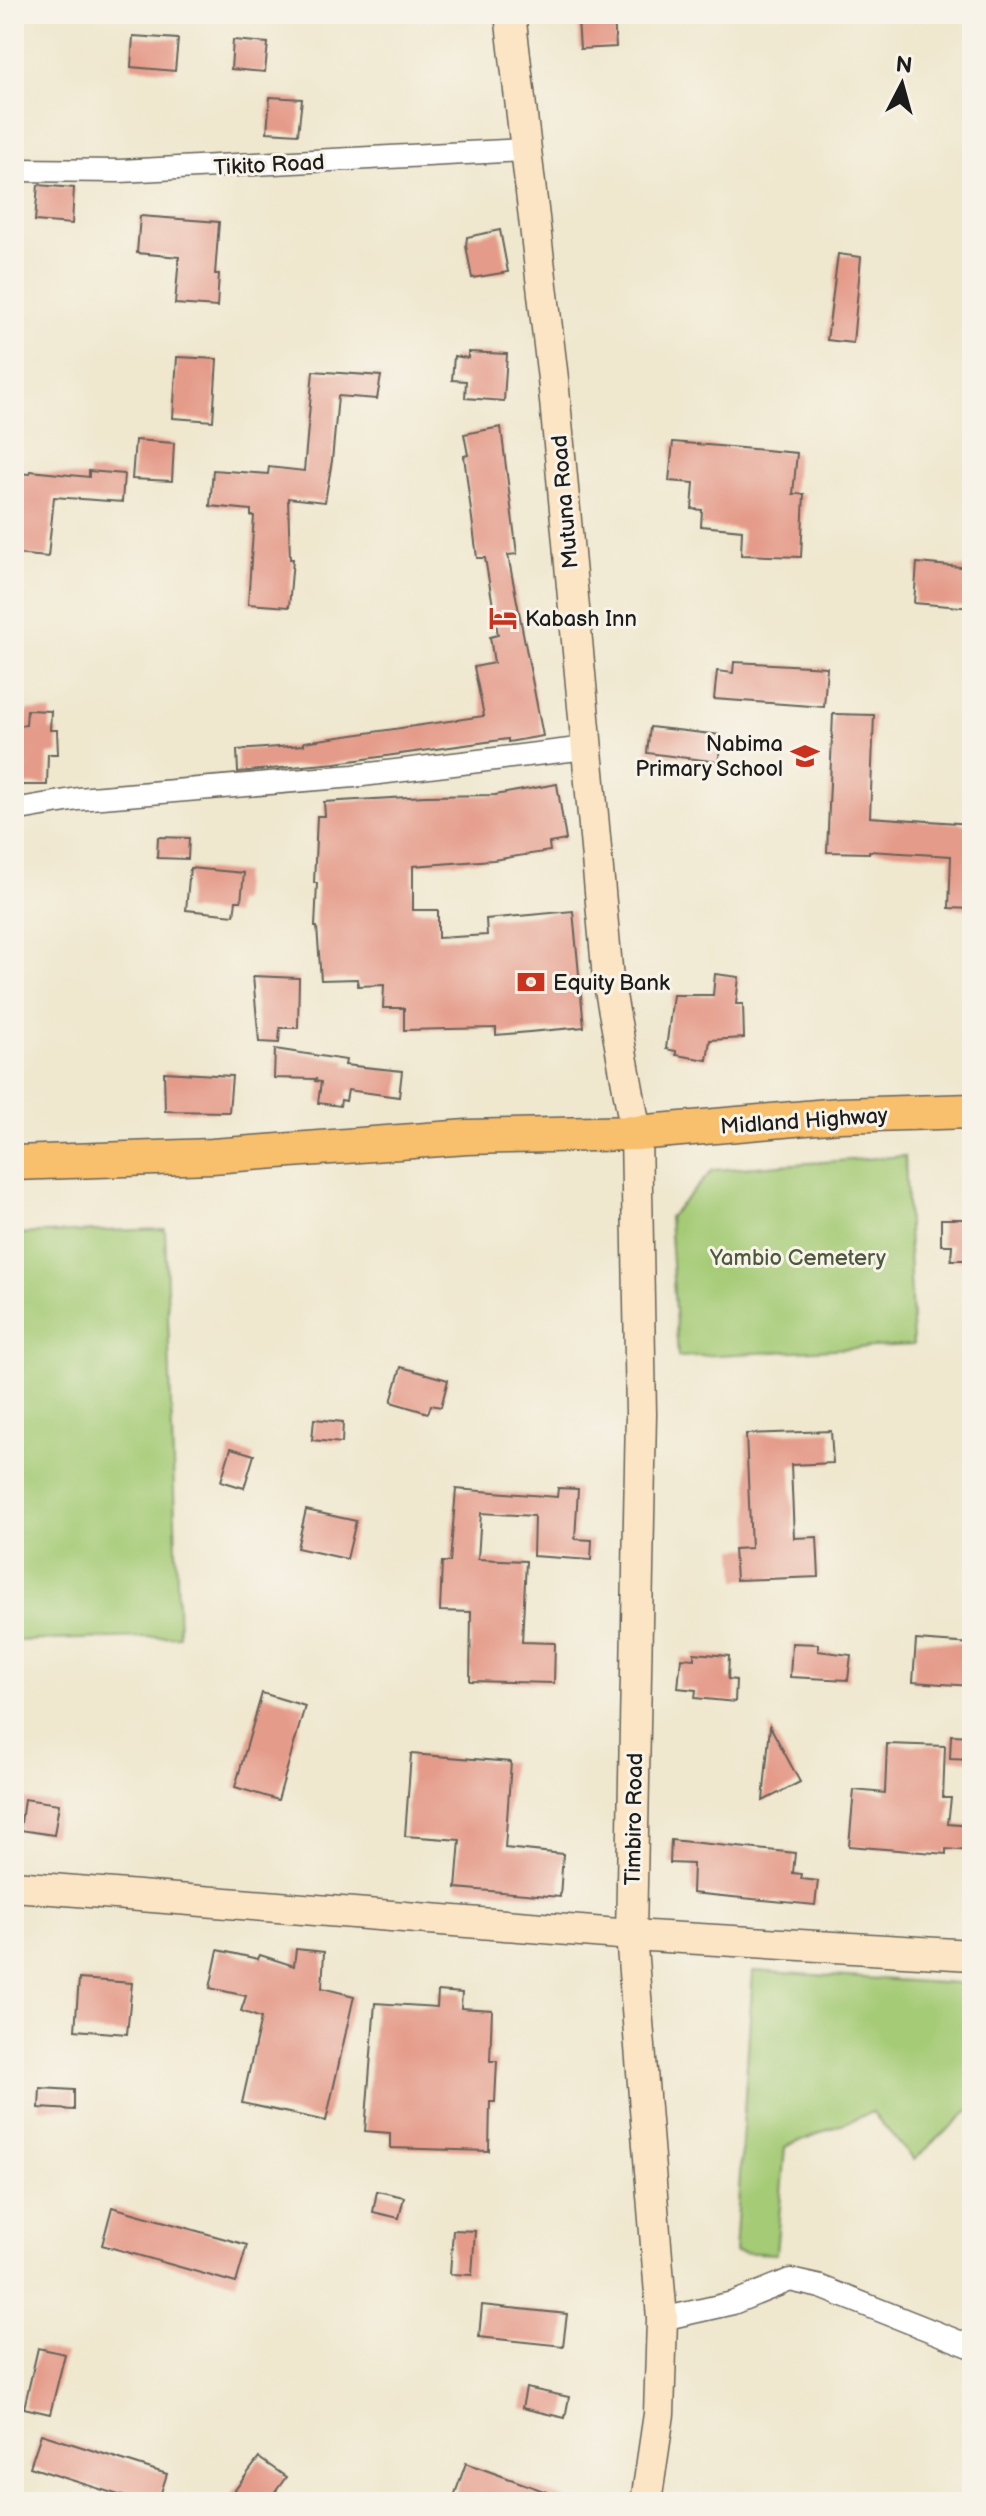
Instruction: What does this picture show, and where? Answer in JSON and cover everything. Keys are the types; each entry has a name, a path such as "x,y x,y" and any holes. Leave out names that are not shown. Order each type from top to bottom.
{"main road":[{"name":"Midland Highway","path":"14,1163 212,1156 467,1137 636,1133 840,1115 972,1111"}],"street":[{"name":"Mutuna Road","path":"510,14 553,379 608,979 636,1133"},
{"name":"Tikito Road","path":"14,170 120,171 524,150"},
{"path":"14,810 78,799 354,776 586,748"},
{"name":"Timbiro Road","path":"636,1133 641,1414 631,1935 662,2319 659,2414 646,2502"},
{"path":"14,1886 631,1935 972,1955"},
{"path":"662,2319 733,2303 790,2280 821,2287 972,2347"}],"green space":[{"name":"Yambio Cemetery","path":"905,1156 913,1345 678,1357 669,1217 713,1170"},
{"path":"165,1229 179,1636 14,1641 14,1234"},
{"path":"753,1971 972,1985 972,2108 914,2160 872,2112 785,2147 776,2254 735,2252"}],"building":[{"path":"614,17 616,47 580,49 578,20"},
{"path":"133,36 178,39 175,71 131,67"},
{"path":"233,40 268,43 265,72 231,69"},
{"path":"270,97 302,99 298,134 267,132"},
{"path":"38,185 74,188 72,224 35,221"},
{"path":"140,216 219,222 215,274 219,274 217,307 175,304 179,257 137,253"},
{"path":"500,230 508,272 472,278 467,237"},
{"path":"838,254 861,257 853,343 827,340"},
{"path":"468,352 507,354 504,401 465,398 466,381 452,380 454,356 468,358"},
{"path":"177,357 217,359 213,421 173,418"},
{"path":"313,371 381,376 377,399 338,396 325,502 288,498 290,559 293,559 289,607 248,604 254,516 251,516 251,510 210,506 213,470 268,474 269,467 304,471"},
{"path":"501,427 517,554 508,555 543,736 336,763 238,772 237,750 304,745 304,742 484,716 474,667 494,663 490,637 498,635 485,558 477,558 464,434"},
{"path":"135,440 174,443 172,481 132,479"},
{"path":"673,442 797,453 793,494 804,494 801,557 741,555 742,530 701,526 702,510 692,509 694,483 669,481"},
{"path":"30,471 89,477 89,471 124,474 122,502 54,497 48,557 14,554 14,473 30,474"},
{"path":"917,563 972,568 972,608 914,603"},
{"path":"734,662 827,667 824,707 714,699 717,671 733,673"},
{"path":"27,710 51,711 50,730 57,730 58,754 48,754 47,785 14,785 14,726 26,725"},
{"path":"833,714 874,715 870,817 972,824 972,909 949,908 951,856 827,852"},
{"path":"650,727 720,735 719,762 647,753"},
{"path":"557,784 566,840 549,843 550,851 493,860 413,866 413,910 438,910 438,938 487,935 486,919 573,911 584,1027 496,1035 496,1028 404,1030 404,1008 383,1008 384,985 358,986 357,979 321,980 315,927 317,883 314,883 317,816 325,816 324,802 495,795"},
{"path":"158,837 189,838 188,859 157,858"},
{"path":"190,868 244,873 241,901 236,901 234,915 186,910"},
{"path":"715,974 739,977 736,1004 743,1004 744,1038 710,1040 707,1060 676,1055 676,1051 666,1049 673,995 713,995"},
{"path":"253,976 299,978 298,1028 280,1028 279,1043 259,1042"},
{"path":"275,1049 346,1060 345,1065 402,1071 399,1097 348,1090 346,1101 341,1100 340,1106 318,1103 321,1082 316,1079 274,1078"},
{"path":"164,1072 232,1076 229,1112 165,1111"},
{"path":"941,1219 972,1219 972,1260 951,1260 952,1245 941,1245"},
{"path":"401,1367 448,1380 441,1407 431,1405 428,1413 391,1402"},
{"path":"314,1419 343,1422 342,1443 312,1440"},
{"path":"831,1431 833,1463 791,1465 794,1538 817,1537 819,1577 736,1580 734,1549 751,1548 746,1434"},
{"path":"231,1448 254,1455 244,1488 221,1481"},
{"path":"558,1488 578,1489 575,1539 592,1540 591,1560 533,1556 534,1516 481,1513 478,1559 526,1561 522,1642 555,1643 554,1683 470,1681 471,1612 440,1611 442,1562 450,1562 456,1489 557,1497"},
{"path":"306,1510 356,1521 347,1559 297,1548"},
{"path":"916,1640 972,1644 972,1686 913,1682"},
{"path":"792,1643 818,1644 818,1651 851,1655 848,1680 790,1677"},
{"path":"694,1653 729,1656 728,1679 736,1680 735,1702 695,1698 696,1690 678,1688 681,1658 694,1659"},
{"path":"262,1693 305,1706 278,1800 235,1787"},
{"path":"770,1726 800,1782 763,1801"},
{"path":"951,1735 972,1736 972,1760 950,1759"},
{"path":"887,1744 945,1746 943,1798 951,1798 948,1824 972,1826 972,1851 946,1849 946,1854 849,1846 854,1790 885,1793"},
{"path":"411,1754 511,1762 505,1848 563,1854 560,1897 456,1888 460,1840 405,1836"},
{"path":"24,1799 59,1804 54,1835 20,1830"},
{"path":"671,1840 795,1853 793,1873 802,1874 801,1879 818,1881 815,1905 692,1893 693,1864 670,1863"},
{"path":"296,1949 324,1952 322,1988 354,1996 326,2121 242,2103 261,2018 241,2011 246,1996 210,1988 218,1950 258,1959 260,1955 294,1966"},
{"path":"79,1979 132,1983 127,2034 75,2030"},
{"path":"438,1991 462,1993 461,2008 492,2010 490,2061 497,2061 495,2102 490,2102 489,2151 390,2148 390,2133 365,2131 375,2003 437,2007"},
{"path":"40,2088 74,2090 74,2110 39,2108"},
{"path":"377,2191 404,2197 399,2218 373,2212"},
{"path":"112,2207 247,2245 236,2283 102,2245"},
{"path":"453,2230 475,2231 472,2275 450,2274"},
{"path":"482,2305 567,2314 563,2346 479,2337"},
{"path":"38,2348 65,2354 50,2414 24,2408"},
{"path":"526,2388 569,2397 565,2418 522,2408"},
{"path":"41,2434 167,2474 158,2502 141,2502 30,2467"},
{"path":"259,2458 286,2477 268,2502 226,2502"},
{"path":"466,2463 566,2499 566,2502 452,2502"}],"place":[{"name":"Kabash Inn","path":"503,618"},
{"name":"Nabima Primary School","path":"805,756"},
{"name":"Equity Bank","path":"531,982"}]}
